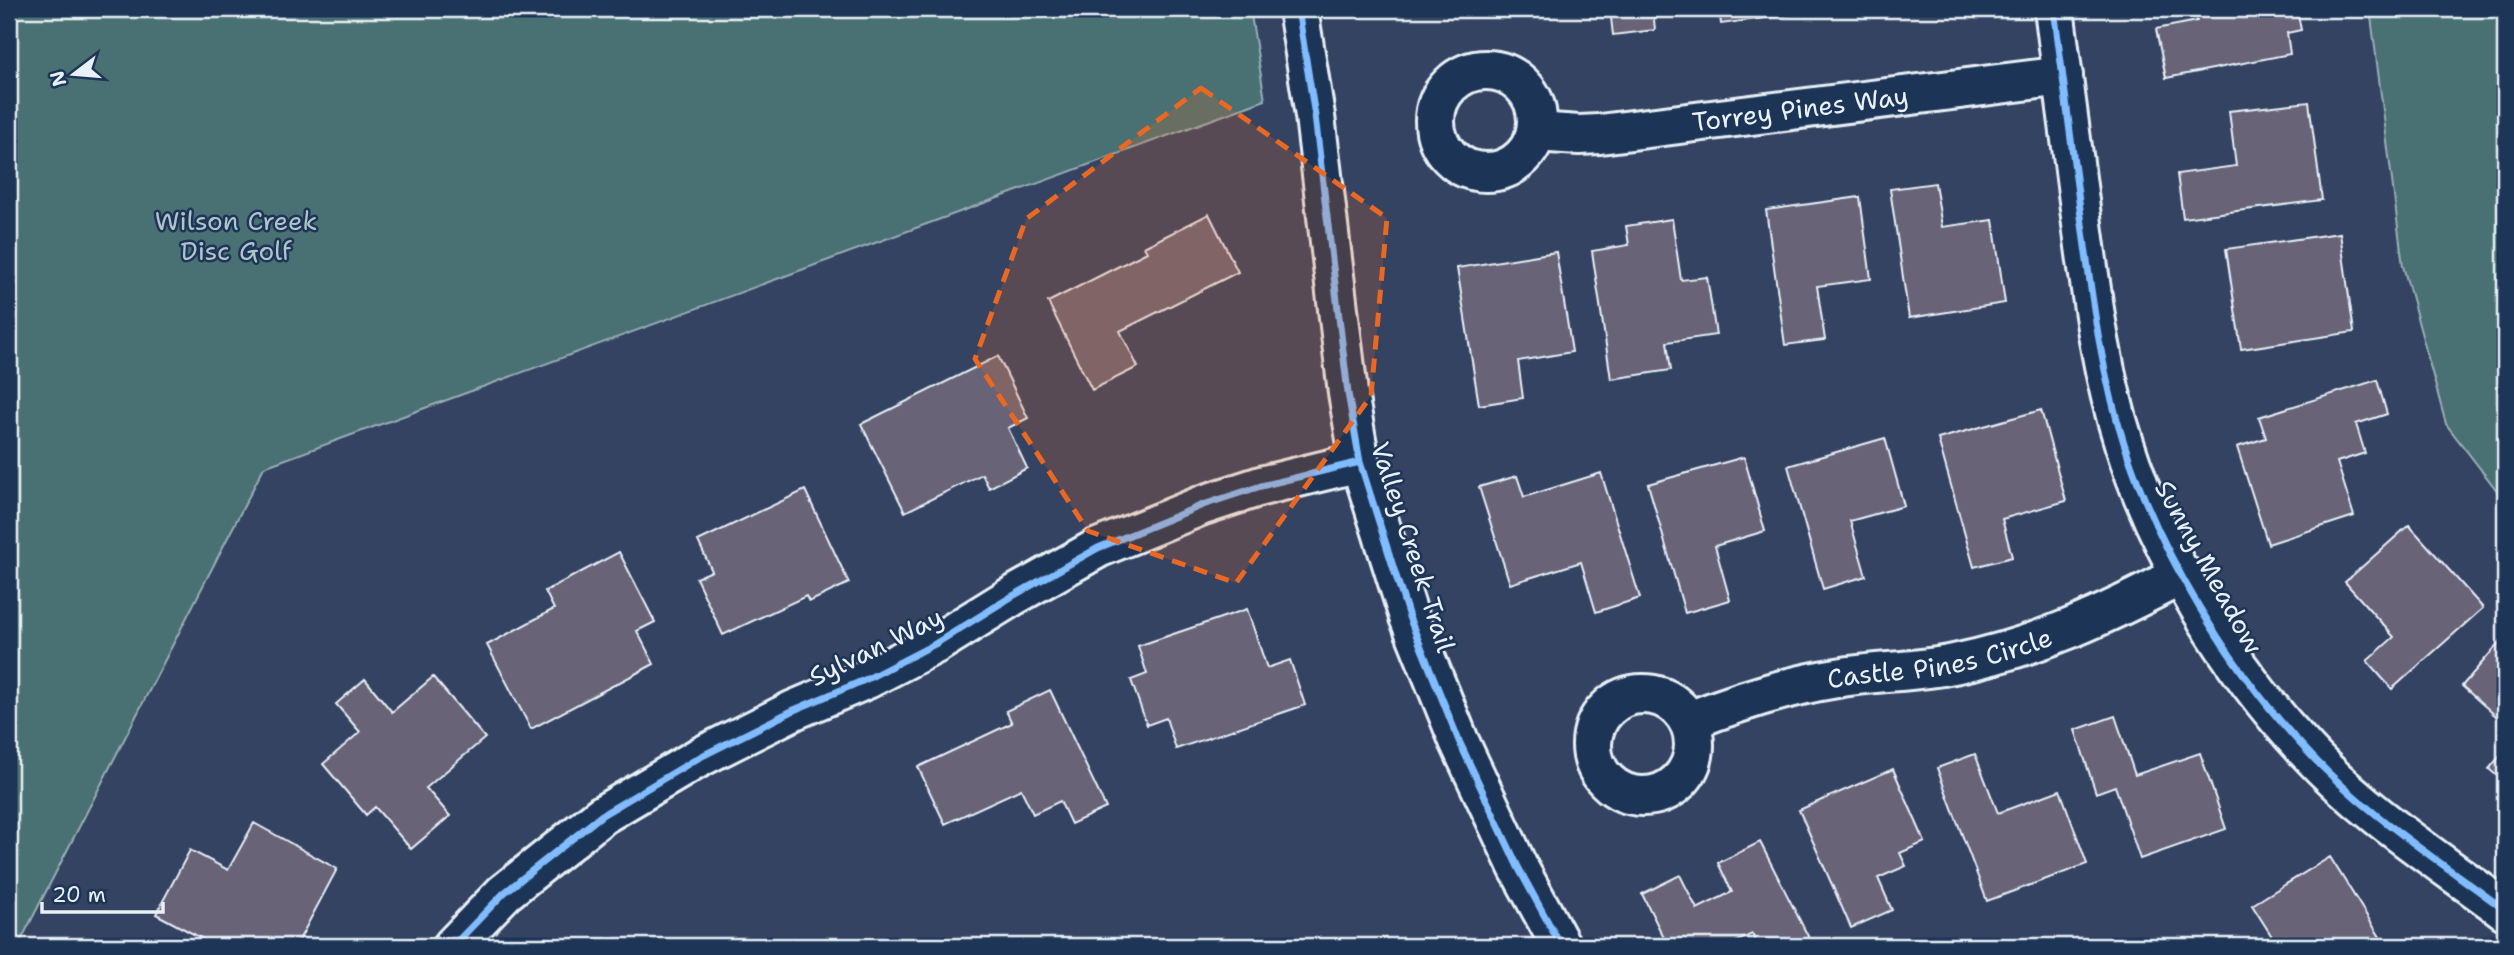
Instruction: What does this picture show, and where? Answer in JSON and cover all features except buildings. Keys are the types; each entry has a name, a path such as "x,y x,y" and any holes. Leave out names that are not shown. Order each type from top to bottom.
{"street":[{"name":"Valley Creek Trail","path":"1298,9 1315,116 1348,393 1360,462 1409,617 1459,741 1518,867 1562,946"},
{"name":"Sunny Meadow","path":"2054,9 2089,278 2110,391 2141,491 2183,575 2230,655 2254,689 2308,752 2363,803 2505,911"},
{"name":"Torrey Pines Way","path":"1536,132 1600,134 2063,76"},
{"name":"Sylvan Way","path":"453,946 504,893 602,815 700,757 935,644 1098,548 1203,505 1261,486 1360,462"},
{"name":"Castle Pines Circle","path":"1689,722 1779,690 1839,677 1953,664 2030,644 2095,620 2183,575"}],"highlighted area":[{"path":"1201,88 1387,218 1371,396 1236,583 1088,531 975,359 1026,219"}],"green space":[{"name":"Wilson Creek Disc Golf","path":"9,9 1250,9 1265,100 264,467 18,946 9,946"},
{"path":"2370,9 2505,9 2505,501 2446,424 2403,266"}],"cycle path":[{"path":"1298,9 1315,116 1348,393 1360,462 1409,617 1459,741 1518,867 1561,946"},
{"path":"2054,9 2098,335 2109,389 2139,484 2176,567 2199,607 2250,683 2329,774 2377,815 2505,910"},
{"path":"453,946 504,893 602,815 700,757 935,644 1098,548 1203,505 1261,486 1360,462"}]}
